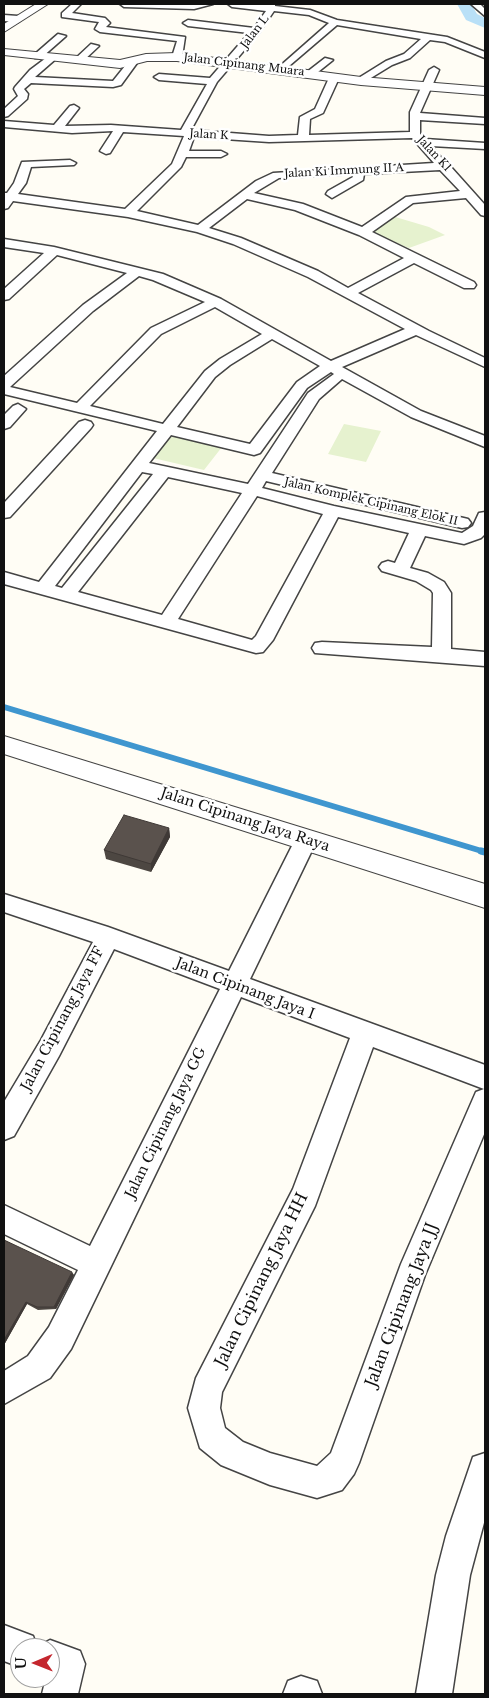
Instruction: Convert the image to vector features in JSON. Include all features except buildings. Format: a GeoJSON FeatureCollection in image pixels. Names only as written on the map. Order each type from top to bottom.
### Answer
{"type":"FeatureCollection","features":[{"type":"Feature","properties":{"kind":"street"},"geometry":{"type":"LineString","coordinates":[[8,23],[43,4]]}},
{"type":"Feature","properties":{"kind":"street"},"geometry":{"type":"LineString","coordinates":[[77,4],[64,15],[102,20],[105,23],[100,29],[182,39],[177,57]]}},
{"type":"Feature","properties":{"kind":"street"},"geometry":{"type":"LineString","coordinates":[[126,4],[194,6],[209,4]]}},
{"type":"Feature","properties":{"kind":"street"},"geometry":{"type":"LineString","coordinates":[[232,4],[271,6],[310,13],[335,22],[455,42],[485,55]]}},
{"type":"Feature","properties":{"kind":"street"},"geometry":{"type":"LineString","coordinates":[[474,4],[485,13]]}},
{"type":"Feature","properties":{"kind":"street"},"geometry":{"type":"LineString","coordinates":[[153,14],[157,14],[165,5]]}},
{"type":"Feature","properties":{"kind":"street","name":"Jalan L"},"geometry":{"type":"LineString","coordinates":[[128,213],[174,170],[182,154],[187,134],[213,81],[256,31],[271,6]]}},
{"type":"Feature","properties":{"kind":"street"},"geometry":{"type":"LineString","coordinates":[[282,69],[335,22]]}},
{"type":"Feature","properties":{"kind":"street"},"geometry":{"type":"LineString","coordinates":[[188,23],[256,31]]}},
{"type":"Feature","properties":{"kind":"street"},"geometry":{"type":"LineString","coordinates":[[38,56],[61,36]]}},
{"type":"Feature","properties":{"kind":"street"},"geometry":{"type":"LineString","coordinates":[[361,81],[389,63],[407,56],[428,37]]}},
{"type":"Feature","properties":{"kind":"street"},"geometry":{"type":"LineString","coordinates":[[79,60],[94,46]]}},
{"type":"Feature","properties":{"kind":"street","name":"Jalan Cipinang Muara"},"geometry":{"type":"LineString","coordinates":[[4,52],[79,60],[132,63],[146,58],[177,57],[282,69],[334,78],[485,92]]}},
{"type":"Feature","properties":{"kind":"street"},"geometry":{"type":"LineString","coordinates":[[407,56],[425,59]]}},
{"type":"Feature","properties":{"kind":"street"},"geometry":{"type":"LineString","coordinates":[[4,114],[8,105],[22,97],[16,90],[28,80],[33,72],[53,57]]}},
{"type":"Feature","properties":{"kind":"street"},"geometry":{"type":"LineString","coordinates":[[310,74],[328,60]]}},
{"type":"Feature","properties":{"kind":"street"},"geometry":{"type":"LineString","coordinates":[[28,80],[113,84],[117,82],[132,63]]}},
{"type":"Feature","properties":{"kind":"street","name":"Jalan K1"},"geometry":{"type":"LineString","coordinates":[[434,70],[414,116],[418,139],[446,166],[485,212]]}},
{"type":"Feature","properties":{"kind":"street"},"geometry":{"type":"LineString","coordinates":[[158,76],[213,81]]}},
{"type":"Feature","properties":{"kind":"street"},"geometry":{"type":"LineString","coordinates":[[303,139],[305,117],[319,111],[334,78]]}},
{"type":"Feature","properties":{"kind":"street"},"geometry":{"type":"LineString","coordinates":[[57,129],[74,108]]}},
{"type":"Feature","properties":{"kind":"street"},"geometry":{"type":"LineString","coordinates":[[414,116],[485,121]]}},
{"type":"Feature","properties":{"kind":"street","name":"Jalan K"},"geometry":{"type":"LineString","coordinates":[[4,124],[57,129],[120,129],[269,139],[418,139],[485,146]]}},
{"type":"Feature","properties":{"kind":"street"},"geometry":{"type":"LineString","coordinates":[[106,151],[120,129]]}},
{"type":"Feature","properties":{"kind":"street"},"geometry":{"type":"LineString","coordinates":[[182,154],[221,154]]}},
{"type":"Feature","properties":{"kind":"street"},"geometry":{"type":"LineString","coordinates":[[6,200],[20,183],[26,164],[70,163]]}},
{"type":"Feature","properties":{"kind":"street","name":"Jalan Ki Immung II A"},"geometry":{"type":"LineString","coordinates":[[200,229],[260,183],[277,176],[446,166]]}},
{"type":"Feature","properties":{"kind":"street"},"geometry":{"type":"LineString","coordinates":[[332,194],[359,178],[357,170]]}},
{"type":"Feature","properties":{"kind":"street"},"geometry":{"type":"LineString","coordinates":[[363,232],[410,200],[469,194]]}},
{"type":"Feature","properties":{"kind":"street"},"geometry":{"type":"LineString","coordinates":[[246,195],[299,207],[363,232],[469,285]]}},
{"type":"Feature","properties":{"kind":"street"},"geometry":{"type":"LineString","coordinates":[[6,200],[128,213],[200,229],[264,251],[416,330],[485,363]]}},
{"type":"Feature","properties":{"kind":"street"},"geometry":{"type":"LineString","coordinates":[[4,243],[54,251],[158,276],[216,302],[416,414],[485,442]]}},
{"type":"Feature","properties":{"kind":"street"},"geometry":{"type":"LineString","coordinates":[[4,296],[54,251]]}},
{"type":"Feature","properties":{"kind":"street"},"geometry":{"type":"LineString","coordinates":[[348,293],[419,260]]}},
{"type":"Feature","properties":{"kind":"street"},"geometry":{"type":"LineString","coordinates":[[361,300],[419,260]]}},
{"type":"Feature","properties":{"kind":"street"},"geometry":{"type":"LineString","coordinates":[[4,384],[88,308],[138,271]]}},
{"type":"Feature","properties":{"kind":"street"},"geometry":{"type":"LineString","coordinates":[[80,408],[156,331],[216,302]]}},
{"type":"Feature","properties":{"kind":"street"},"geometry":{"type":"LineString","coordinates":[[254,450],[302,385],[416,330]]}},
{"type":"Feature","properties":{"kind":"street"},"geometry":{"type":"LineString","coordinates":[[42,590],[210,374],[225,362],[273,334]]}},
{"type":"Feature","properties":{"kind":"street"},"geometry":{"type":"LineString","coordinates":[[166,624],[313,396],[337,369],[430,337]]}},
{"type":"Feature","properties":{"kind":"street"},"geometry":{"type":"LineString","coordinates":[[4,390],[80,408],[162,435]]}},
{"type":"Feature","properties":{"kind":"street"},"geometry":{"type":"LineString","coordinates":[[4,424],[11,407],[85,425],[162,435],[274,455]]}},
{"type":"Feature","properties":{"kind":"street"},"geometry":{"type":"LineString","coordinates":[[4,513],[85,425]]}},
{"type":"Feature","properties":{"kind":"street","name":"Jalan Komplek Cipinang Elok II"},"geometry":{"type":"LineString","coordinates":[[138,466],[162,472],[257,482],[342,496],[484,529]]}},
{"type":"Feature","properties":{"kind":"street"},"geometry":{"type":"LineString","coordinates":[[66,596],[162,472]]}},
{"type":"Feature","properties":{"kind":"street","name":"Jalan Komplek Cipinang Elok II"},"geometry":{"type":"LineString","coordinates":[[257,482],[333,511],[419,530],[464,539],[484,529]]}},
{"type":"Feature","properties":{"kind":"street","name":"Jalan Komplek Cipinang Elok II"},"geometry":{"type":"LineString","coordinates":[[4,578],[166,624],[252,647],[258,646],[333,511]]}},
{"type":"Feature","properties":{"kind":"street","name":"Jalan Komplek Cipinang Elok II"},"geometry":{"type":"LineString","coordinates":[[419,530],[394,569],[431,581],[438,586],[442,593],[441,654]]}},
{"type":"Feature","properties":{"kind":"street"},"geometry":{"type":"LineString","coordinates":[[322,648],[441,654],[485,659]]}},
{"type":"Feature","properties":{"kind":"street","name":"Jalan Cipinang Jaya Raya"},"geometry":{"type":"LineString","coordinates":[[4,745],[485,896]]}},
{"type":"Feature","properties":{"kind":"street","name":"Jalan Cipinang Jaya GG"},"geometry":{"type":"LineString","coordinates":[[4,1388],[11,1386],[39,1368],[60,1338],[306,840]]}},
{"type":"Feature","properties":{"kind":"street","name":"Jalan Cipinang Jaya I"},"geometry":{"type":"LineString","coordinates":[[4,903],[108,937],[485,1077]]}},
{"type":"Feature","properties":{"kind":"street","name":"Jalan Cipinang Jaya FF"},"geometry":{"type":"LineString","coordinates":[[4,1127],[50,1048],[108,937]]}},
{"type":"Feature","properties":{"kind":"street","name":"Jalan Cipinang Jaya HH"},"geometry":{"type":"LineString","coordinates":[[298,1478],[232,1454],[211,1437],[204,1408],[207,1389],[305,1196],[365,1033]]}},
{"type":"Feature","properties":{"kind":"street","name":"Jalan Cipinang Jaya JJ"},"geometry":{"type":"LineString","coordinates":[[298,1478],[317,1482],[330,1478],[343,1463],[411,1274],[485,1101]]}},
{"type":"Feature","properties":{"kind":"street"},"geometry":{"type":"LineString","coordinates":[[4,1219],[97,1264]]}},
{"type":"Feature","properties":{"kind":"street"},"geometry":{"type":"LineString","coordinates":[[434,1694],[453,1574],[463,1536],[485,1469]]}},
{"type":"Feature","properties":{"kind":"street"},"geometry":{"type":"LineString","coordinates":[[60,1662],[66,1664],[60,1694]]}},
{"type":"Feature","properties":{"kind":"green space"},"geometry":{"type":"Polygon","coordinates":[[[392,216],[429,227],[445,235],[409,248],[369,232],[392,216]]]}},
{"type":"Feature","properties":{"kind":"green space"},"geometry":{"type":"Polygon","coordinates":[[[344,424],[381,431],[366,462],[328,454],[344,424]]]}},
{"type":"Feature","properties":{"kind":"green space"},"geometry":{"type":"Polygon","coordinates":[[[172,436],[222,447],[204,470],[153,458],[172,436]]]}},
{"type":"Feature","properties":{"kind":"waterway"},"geometry":{"type":"LineString","coordinates":[[464,4],[471,17],[485,24]]}},
{"type":"Feature","properties":{"kind":"waterway"},"geometry":{"type":"LineString","coordinates":[[4,707],[485,852],[481,851]]}}]}
